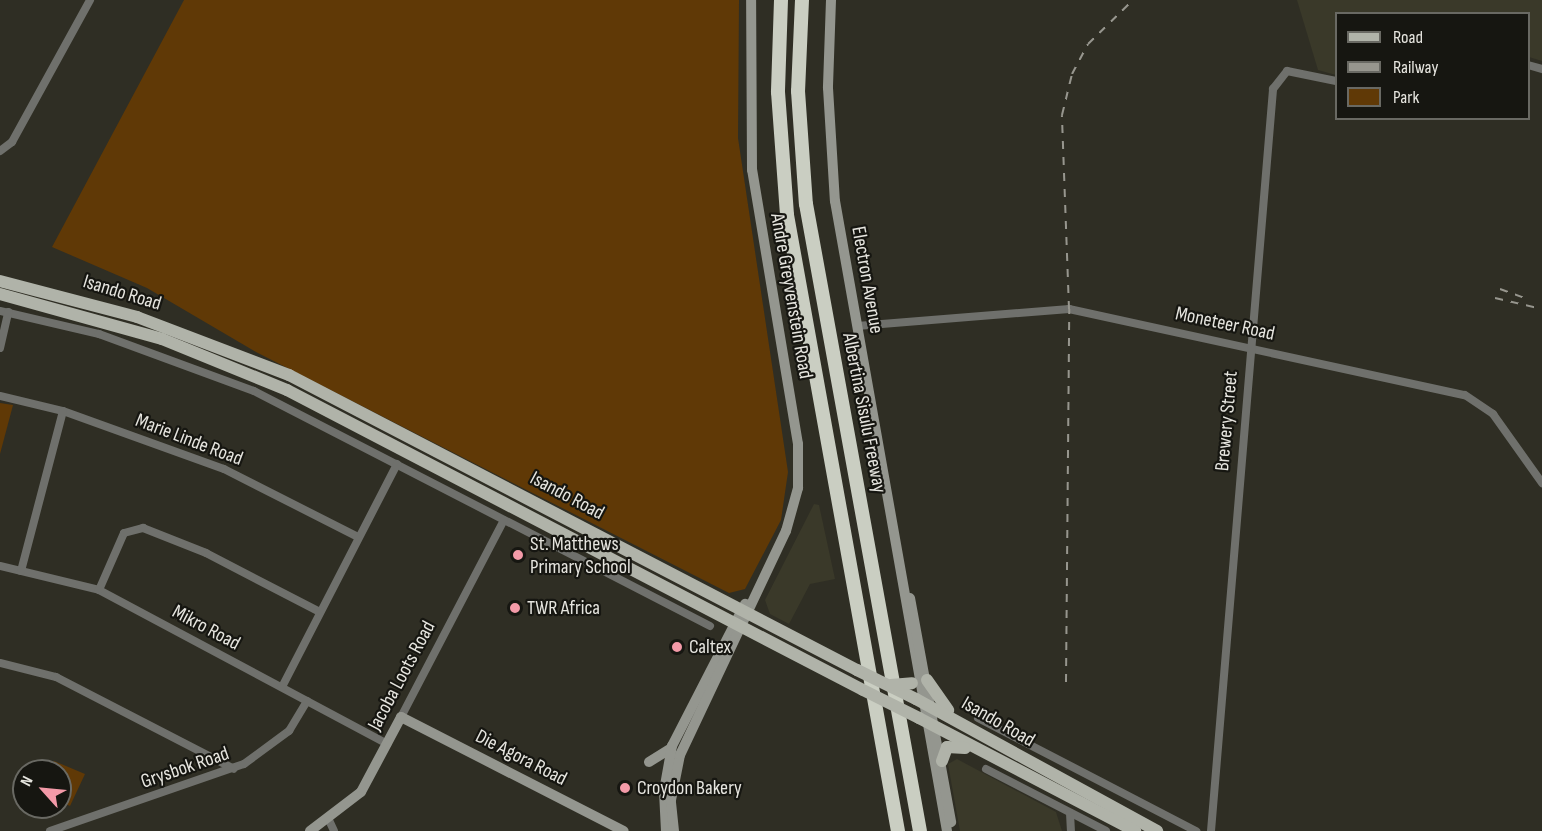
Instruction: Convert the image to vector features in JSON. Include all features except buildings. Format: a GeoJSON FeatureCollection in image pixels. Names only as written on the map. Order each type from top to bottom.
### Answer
{"type":"FeatureCollection","features":[{"type":"Feature","properties":{"kind":"highway","name":"Albertina Sisulu Freeway"},"geometry":{"type":"LineString","coordinates":[[781,0],[778,92],[788,215],[898,831]]}},
{"type":"Feature","properties":{"kind":"highway","name":"Albertina Sisulu Freeway"},"geometry":{"type":"LineString","coordinates":[[802,0],[798,91],[806,204],[920,831]]}},
{"type":"Feature","properties":{"kind":"main road","name":"Andre Greyvenstein Road"},"geometry":{"type":"LineString","coordinates":[[737,626],[791,518],[799,462],[752,170],[751,0]]}},
{"type":"Feature","properties":{"kind":"main road","name":"Electron Avenue"},"geometry":{"type":"LineString","coordinates":[[831,0],[830,139],[857,326],[947,831]]}},
{"type":"Feature","properties":{"kind":"main road","name":"Isando Road"},"geometry":{"type":"LineString","coordinates":[[0,281],[136,317],[249,358],[746,609],[857,670],[964,724],[1157,831]]}},
{"type":"Feature","properties":{"kind":"main road","name":"Isando Road"},"geometry":{"type":"LineString","coordinates":[[0,294],[162,339],[276,385],[1134,831]]}},
{"type":"Feature","properties":{"kind":"main road"},"geometry":{"type":"LineString","coordinates":[[666,831],[664,791],[672,746],[737,626]]}},
{"type":"Feature","properties":{"kind":"main road"},"geometry":{"type":"LineString","coordinates":[[674,831],[671,800],[680,755],[737,626]]}},
{"type":"Feature","properties":{"kind":"main road"},"geometry":{"type":"LineString","coordinates":[[887,684],[919,680],[964,724]]}},
{"type":"Feature","properties":{"kind":"main road","name":"Jacoba Loots Road"},"geometry":{"type":"LineString","coordinates":[[310,831],[361,792],[401,717]]}},
{"type":"Feature","properties":{"kind":"main road","name":"Die Agora Road"},"geometry":{"type":"LineString","coordinates":[[401,717],[624,831]]}},
{"type":"Feature","properties":{"kind":"main road","name":"Electron Avenue"},"geometry":{"type":"LineString","coordinates":[[926,722],[942,761],[952,831]]}},
{"type":"Feature","properties":{"kind":"main road"},"geometry":{"type":"LineString","coordinates":[[649,762],[672,746]]}},
{"type":"Feature","properties":{"kind":"main road"},"geometry":{"type":"LineString","coordinates":[[942,761],[951,746],[986,754]]}},
{"type":"Feature","properties":{"kind":"street"},"geometry":{"type":"LineString","coordinates":[[0,151],[12,142],[90,0]]}},
{"type":"Feature","properties":{"kind":"street","name":"Brewery Street"},"geometry":{"type":"LineString","coordinates":[[1211,831],[1250,346],[1274,84],[1292,70],[1335,81]]}},
{"type":"Feature","properties":{"kind":"street","name":"Moneteer Road"},"geometry":{"type":"LineString","coordinates":[[857,326],[1069,309],[1250,346],[1474,398],[1493,414],[1542,483]]}},
{"type":"Feature","properties":{"kind":"street"},"geometry":{"type":"LineString","coordinates":[[0,348],[4,311],[99,334],[254,391],[710,626]]}},
{"type":"Feature","properties":{"kind":"street","name":"Marie Linde Road"},"geometry":{"type":"LineString","coordinates":[[0,396],[63,411],[224,469],[358,537]]}},
{"type":"Feature","properties":{"kind":"street"},"geometry":{"type":"LineString","coordinates":[[21,571],[63,411]]}},
{"type":"Feature","properties":{"kind":"street"},"geometry":{"type":"LineString","coordinates":[[282,687],[397,464]]}},
{"type":"Feature","properties":{"kind":"street","name":"Jacoba Loots Road"},"geometry":{"type":"LineString","coordinates":[[401,717],[504,519]]}},
{"type":"Feature","properties":{"kind":"street"},"geometry":{"type":"LineString","coordinates":[[99,590],[124,533],[143,528],[206,553],[320,612]]}},
{"type":"Feature","properties":{"kind":"street","name":"Mikro Road"},"geometry":{"type":"LineString","coordinates":[[0,566],[99,590],[387,744]]}},
{"type":"Feature","properties":{"kind":"street"},"geometry":{"type":"LineString","coordinates":[[0,663],[56,677],[234,769]]}},
{"type":"Feature","properties":{"kind":"street","name":"Grysbok Road"},"geometry":{"type":"LineString","coordinates":[[50,831],[234,769],[289,731],[307,700]]}},
{"type":"Feature","properties":{"kind":"street"},"geometry":{"type":"LineString","coordinates":[[978,718],[1196,831]]}},
{"type":"Feature","properties":{"kind":"street"},"geometry":{"type":"LineString","coordinates":[[986,769],[1106,831]]}},
{"type":"Feature","properties":{"kind":"street"},"geometry":{"type":"LineString","coordinates":[[1070,813],[1071,831]]}},
{"type":"Feature","properties":{"kind":"street"},"geometry":{"type":"LineString","coordinates":[[328,818],[334,831]]}},
{"type":"Feature","properties":{"kind":"shaded area"},"geometry":{"type":"Polygon","coordinates":[[[1297,0],[1542,0],[1542,61],[1530,57],[1530,12],[1335,12],[1335,75],[1318,70],[1297,0]]]}},
{"type":"Feature","properties":{"kind":"shaded area"},"geometry":{"type":"Polygon","coordinates":[[[814,504],[819,505],[835,579],[810,584],[789,624],[770,614],[765,600],[814,504]]]}},
{"type":"Feature","properties":{"kind":"shaded area"},"geometry":{"type":"Polygon","coordinates":[[[957,759],[1056,812],[1062,831],[960,831],[948,764],[957,759]]]}},
{"type":"Feature","properties":{"kind":"green space"},"geometry":{"type":"Polygon","coordinates":[[[184,0],[739,0],[738,138],[788,472],[781,520],[745,589],[729,593],[256,352],[147,288],[52,247],[184,0]]]}},
{"type":"Feature","properties":{"kind":"green space"},"geometry":{"type":"Polygon","coordinates":[[[0,403],[13,405],[0,454],[0,403]]]}},
{"type":"Feature","properties":{"kind":"green space"},"geometry":{"type":"Polygon","coordinates":[[[72,769],[85,774],[72,802],[72,769]]]}},
{"type":"Feature","properties":{"kind":"railway"},"geometry":{"type":"LineString","coordinates":[[1066,682],[1069,309],[1062,115],[1072,74],[1088,44],[1133,0]]}},
{"type":"Feature","properties":{"kind":"railway"},"geometry":{"type":"LineString","coordinates":[[1500,289],[1528,299]]}},
{"type":"Feature","properties":{"kind":"railway"},"geometry":{"type":"LineString","coordinates":[[1495,298],[1542,309]]}},
{"type":"Feature","properties":{"kind":"place","name":"St. Matthews Primary School"},"geometry":{"type":"Point","coordinates":[518,555]}},
{"type":"Feature","properties":{"kind":"place","name":"TWR Africa"},"geometry":{"type":"Point","coordinates":[515,608]}},
{"type":"Feature","properties":{"kind":"place","name":"Caltex"},"geometry":{"type":"Point","coordinates":[677,647]}},
{"type":"Feature","properties":{"kind":"place","name":"Croydon Bakery"},"geometry":{"type":"Point","coordinates":[625,788]}}]}
